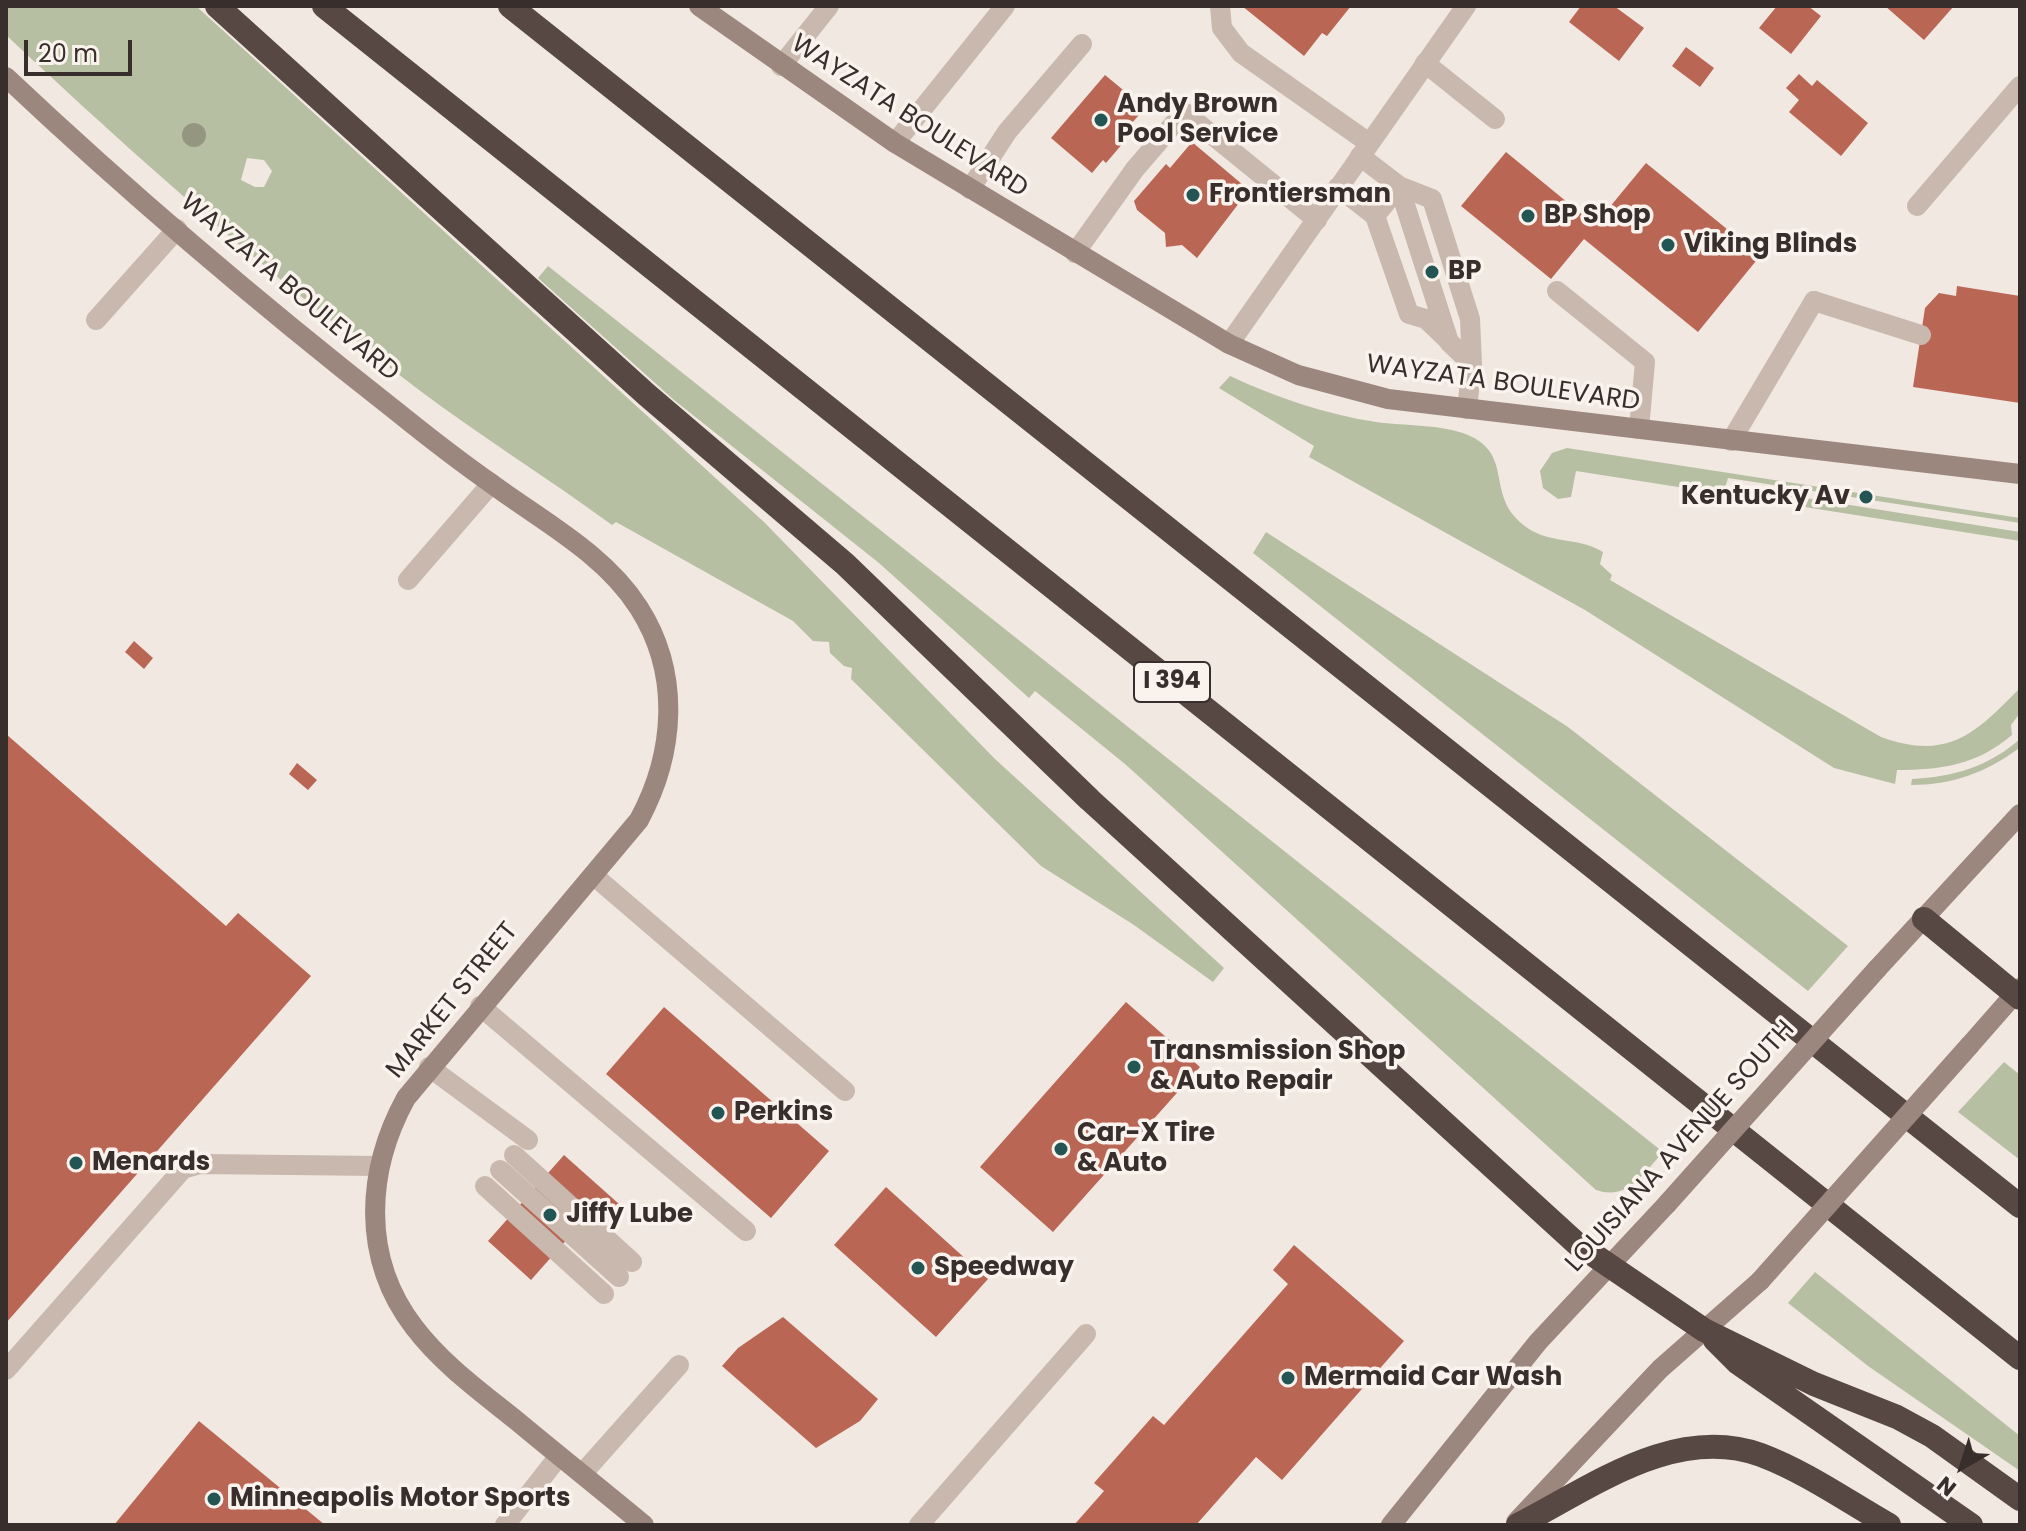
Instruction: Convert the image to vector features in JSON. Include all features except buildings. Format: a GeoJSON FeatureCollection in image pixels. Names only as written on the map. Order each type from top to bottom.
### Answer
{"type":"FeatureCollection","features":[{"type":"Feature","properties":{"kind":"highway"},"geometry":{"type":"LineString","coordinates":[[217,6],[647,395],[845,564],[1090,800],[1576,1243],[1704,1330],[1814,1384],[1897,1417],[1932,1436],[2020,1499]]}},
{"type":"Feature","properties":{"kind":"highway","name":"I 394"},"geometry":{"type":"LineString","coordinates":[[324,6],[2020,1358]]}},
{"type":"Feature","properties":{"kind":"highway"},"geometry":{"type":"LineString","coordinates":[[510,6],[2020,1206]]}},
{"type":"Feature","properties":{"kind":"highway"},"geometry":{"type":"LineString","coordinates":[[1924,919],[2018,993]]}},
{"type":"Feature","properties":{"kind":"highway"},"geometry":{"type":"LineString","coordinates":[[1704,1330],[1738,1363],[1971,1525]]}},
{"type":"Feature","properties":{"kind":"highway"},"geometry":{"type":"LineString","coordinates":[[1516,1525],[1639,1462],[1677,1449],[1704,1445],[1731,1447],[1793,1469],[1889,1525]]}},
{"type":"Feature","properties":{"kind":"street","name":"WAYZATA BOULEVARD"},"geometry":{"type":"LineString","coordinates":[[699,6],[895,143],[1229,344],[1298,375],[1388,399],[2020,474]]}},
{"type":"Feature","properties":{"kind":"street"},"geometry":{"type":"LineString","coordinates":[[781,66],[829,6]]}},
{"type":"Feature","properties":{"kind":"street"},"geometry":{"type":"LineString","coordinates":[[895,143],[1005,6]]}},
{"type":"Feature","properties":{"kind":"street"},"geometry":{"type":"LineString","coordinates":[[1220,6],[1222,28],[1241,53],[1365,149],[1399,186],[1449,342]]}},
{"type":"Feature","properties":{"kind":"street"},"geometry":{"type":"LineString","coordinates":[[1229,344],[1466,6]]}},
{"type":"Feature","properties":{"kind":"street"},"geometry":{"type":"LineString","coordinates":[[970,189],[1007,132],[1082,44]]}},
{"type":"Feature","properties":{"kind":"street"},"geometry":{"type":"LineString","coordinates":[[1425,63],[1495,119]]}},
{"type":"Feature","properties":{"kind":"street","name":"WAYZATA BOULEVARD"},"geometry":{"type":"LineString","coordinates":[[6,77],[177,229],[394,409],[599,563],[638,606],[654,636],[663,666],[670,719]]}},
{"type":"Feature","properties":{"kind":"street"},"geometry":{"type":"LineString","coordinates":[[1917,206],[2020,86]]}},
{"type":"Feature","properties":{"kind":"street"},"geometry":{"type":"LineString","coordinates":[[1075,253],[1135,169],[1184,112],[1317,220]]}},
{"type":"Feature","properties":{"kind":"street"},"geometry":{"type":"LineString","coordinates":[[1375,216],[1399,186]]}},
{"type":"Feature","properties":{"kind":"street"},"geometry":{"type":"LineString","coordinates":[[1399,186],[1432,199],[1470,319],[1472,364],[1467,409]]}},
{"type":"Feature","properties":{"kind":"street"},"geometry":{"type":"LineString","coordinates":[[1338,187],[1375,216],[1409,314],[1426,319],[1472,364]]}},
{"type":"Feature","properties":{"kind":"street"},"geometry":{"type":"LineString","coordinates":[[96,320],[177,229]]}},
{"type":"Feature","properties":{"kind":"street"},"geometry":{"type":"LineString","coordinates":[[1557,291],[1645,362],[1639,429]]}},
{"type":"Feature","properties":{"kind":"street"},"geometry":{"type":"LineString","coordinates":[[1731,441],[1814,301],[1921,335]]}},
{"type":"Feature","properties":{"kind":"street"},"geometry":{"type":"LineString","coordinates":[[408,580],[491,484]]}},
{"type":"Feature","properties":{"kind":"street","name":"MARKET STREET"},"geometry":{"type":"LineString","coordinates":[[644,1525],[453,1369],[414,1327],[388,1281],[374,1224],[373,1196],[391,1125],[429,1067],[639,820],[651,797],[670,719]]}},
{"type":"Feature","properties":{"kind":"street","name":"LOUISIANA AVENUE SOUTH"},"geometry":{"type":"LineString","coordinates":[[1391,1525],[1538,1342],[2020,814]]}},
{"type":"Feature","properties":{"kind":"street"},"geometry":{"type":"LineString","coordinates":[[593,875],[845,1091]]}},
{"type":"Feature","properties":{"kind":"street"},"geometry":{"type":"LineString","coordinates":[[1516,1525],[1660,1369],[1760,1281],[2018,993]]}},
{"type":"Feature","properties":{"kind":"street"},"geometry":{"type":"LineString","coordinates":[[480,1006],[746,1231]]}},
{"type":"Feature","properties":{"kind":"street"},"geometry":{"type":"LineString","coordinates":[[429,1067],[626,1270]]}},
{"type":"Feature","properties":{"kind":"street"},"geometry":{"type":"LineString","coordinates":[[6,1370],[183,1169],[200,1164],[379,1166]]}},
{"type":"Feature","properties":{"kind":"street"},"geometry":{"type":"LineString","coordinates":[[485,1186],[604,1294]]}},
{"type":"Feature","properties":{"kind":"street"},"geometry":{"type":"LineString","coordinates":[[919,1525],[1086,1334]]}},
{"type":"Feature","properties":{"kind":"street"},"geometry":{"type":"LineString","coordinates":[[582,1474],[679,1365]]}},
{"type":"Feature","properties":{"kind":"street"},"geometry":{"type":"LineString","coordinates":[[505,1525],[559,1456]]}},
{"type":"Feature","properties":{"kind":"green space"},"geometry":{"type":"Polygon","coordinates":[[[6,6],[196,6],[764,522],[995,759],[1224,968],[1213,982],[1134,925],[1041,866],[851,679],[852,668],[844,666],[830,653],[829,642],[813,641],[793,621],[616,522],[612,525],[419,390],[312,306],[208,218],[6,35],[6,6]],[[247,158],[241,180],[255,187],[264,187],[272,171],[264,160],[247,158]]]}},
{"type":"Feature","properties":{"kind":"green space"},"geometry":{"type":"Polygon","coordinates":[[[548,266],[1663,1152],[1642,1176],[1626,1188],[1617,1192],[1596,1190],[1125,764],[1035,691],[1029,698],[879,563],[674,400],[538,278],[548,266]]]}},
{"type":"Feature","properties":{"kind":"green space"},"geometry":{"type":"Polygon","coordinates":[[[1230,376],[1283,398],[1338,415],[1446,429],[1481,442],[1495,461],[1507,505],[1525,526],[1547,537],[1581,543],[1603,552],[1600,564],[1612,575],[1610,580],[1881,737],[1925,746],[1959,739],[1989,718],[2020,688],[2020,713],[2011,725],[2012,735],[1985,753],[1958,764],[1897,770],[1895,784],[1834,768],[1585,610],[1309,457],[1314,446],[1219,388],[1230,376]]]}},
{"type":"Feature","properties":{"kind":"green space"},"geometry":{"type":"Polygon","coordinates":[[[1567,448],[2020,518],[2020,523],[1728,478],[1723,494],[1576,471],[1571,497],[1558,499],[1543,488],[1540,471],[1552,453],[1567,448]]]}},
{"type":"Feature","properties":{"kind":"green space"},"geometry":{"type":"Polygon","coordinates":[[[1736,487],[2020,532],[2020,541],[1735,496],[1736,487]]]}},
{"type":"Feature","properties":{"kind":"green space"},"geometry":{"type":"Polygon","coordinates":[[[1266,532],[1568,727],[1848,946],[1808,991],[1253,553],[1266,532]]]}},
{"type":"Feature","properties":{"kind":"green space"},"geometry":{"type":"Polygon","coordinates":[[[2020,739],[2018,749],[1980,771],[1940,783],[1911,785],[1912,779],[1969,769],[1995,757],[2020,739]]]}},
{"type":"Feature","properties":{"kind":"green space"},"geometry":{"type":"Polygon","coordinates":[[[2004,1062],[2020,1075],[2020,1160],[1958,1112],[2004,1062]]]}},
{"type":"Feature","properties":{"kind":"green space"},"geometry":{"type":"Polygon","coordinates":[[[1815,1272],[2020,1436],[2020,1471],[1868,1366],[1788,1303],[1815,1272]]]}},
{"type":"Feature","properties":{"kind":"place","name":"Andy Brown Pool Service"},"geometry":{"type":"Point","coordinates":[1101,120]}},
{"type":"Feature","properties":{"kind":"place","name":"Frontiersman"},"geometry":{"type":"Point","coordinates":[1193,195]}},
{"type":"Feature","properties":{"kind":"place","name":"BP Shop"},"geometry":{"type":"Point","coordinates":[1528,216]}},
{"type":"Feature","properties":{"kind":"place","name":"Viking Blinds"},"geometry":{"type":"Point","coordinates":[1668,245]}},
{"type":"Feature","properties":{"kind":"place","name":"BP"},"geometry":{"type":"Point","coordinates":[1432,272]}},
{"type":"Feature","properties":{"kind":"place","name":"Kentucky Av"},"geometry":{"type":"Point","coordinates":[1866,497]}},
{"type":"Feature","properties":{"kind":"place","name":"Transmission Shop & Auto Repair"},"geometry":{"type":"Point","coordinates":[1134,1067]}},
{"type":"Feature","properties":{"kind":"place","name":"Perkins"},"geometry":{"type":"Point","coordinates":[718,1113]}},
{"type":"Feature","properties":{"kind":"place","name":"Car-X Tire & Auto"},"geometry":{"type":"Point","coordinates":[1061,1149]}},
{"type":"Feature","properties":{"kind":"place","name":"Menards"},"geometry":{"type":"Point","coordinates":[76,1163]}},
{"type":"Feature","properties":{"kind":"place","name":"Jiffy Lube"},"geometry":{"type":"Point","coordinates":[550,1215]}},
{"type":"Feature","properties":{"kind":"place","name":"Speedway"},"geometry":{"type":"Point","coordinates":[918,1268]}},
{"type":"Feature","properties":{"kind":"place","name":"Mermaid Car Wash"},"geometry":{"type":"Point","coordinates":[1288,1378]}},
{"type":"Feature","properties":{"kind":"place","name":"Minneapolis Motor Sports"},"geometry":{"type":"Point","coordinates":[214,1499]}}]}
